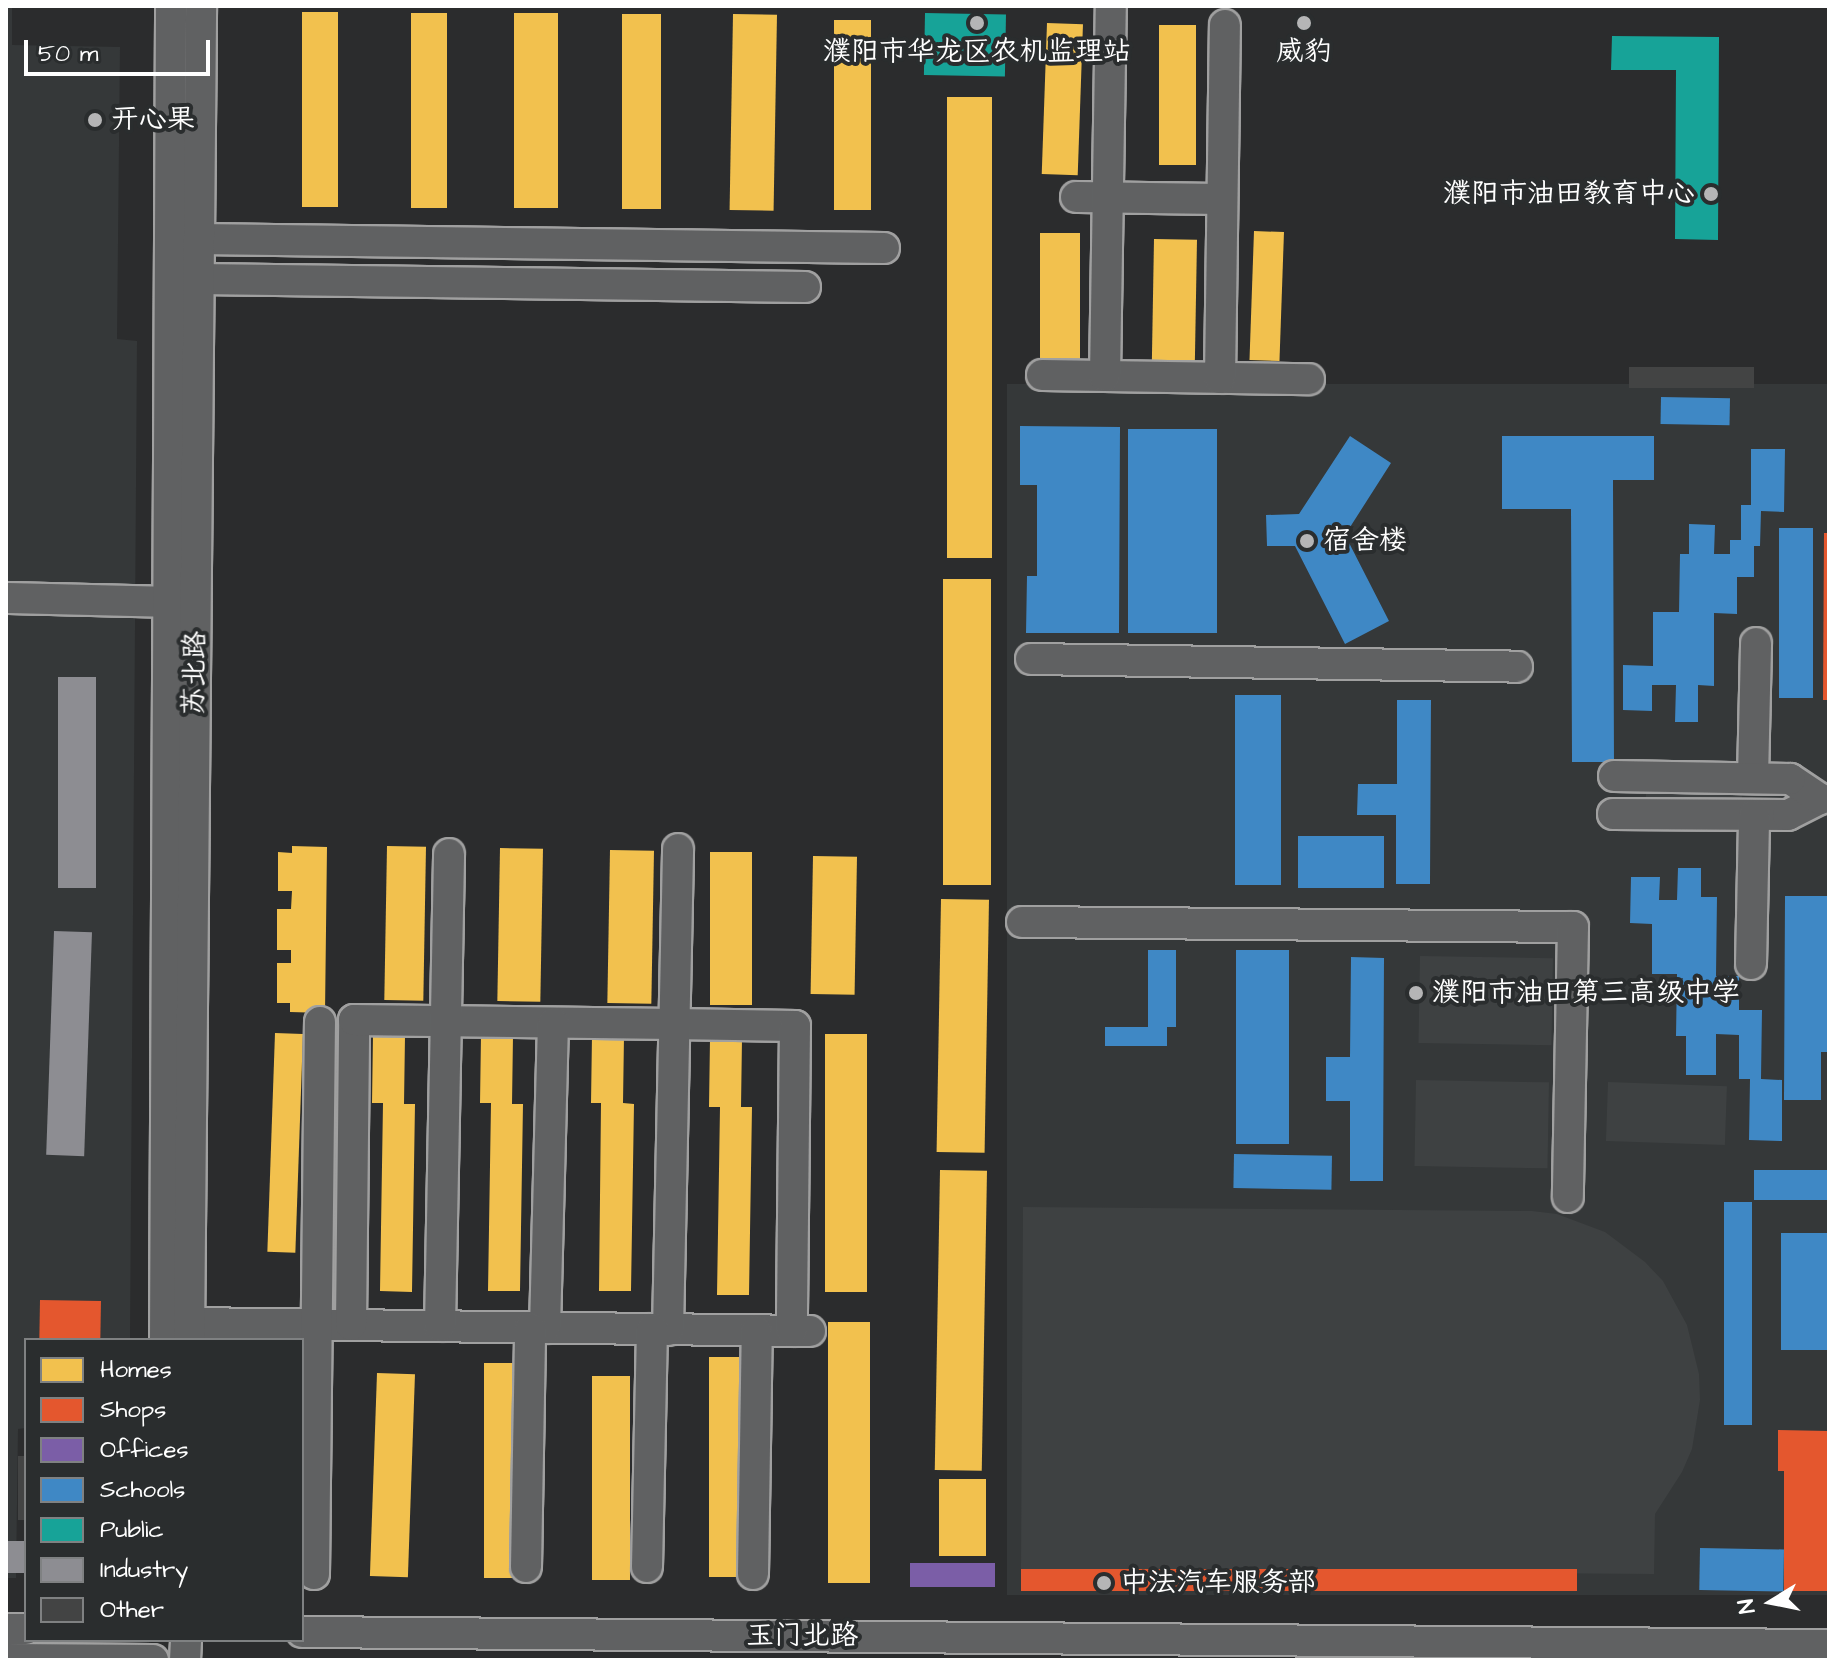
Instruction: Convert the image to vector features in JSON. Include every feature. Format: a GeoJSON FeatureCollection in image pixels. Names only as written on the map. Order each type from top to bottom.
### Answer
{"type":"FeatureCollection","features":[{"type":"Feature","properties":{"kind":"street","name":"苏北路"},"geometry":{"type":"LineString","coordinates":[[171,6],[169,602],[181,1334]]}},
{"type":"Feature","properties":{"kind":"street","name":"苏北路"},"geometry":{"type":"LineString","coordinates":[[181,1334],[201,6]]}},
{"type":"Feature","properties":{"kind":"street"},"geometry":{"type":"LineString","coordinates":[[1105,376],[1111,6]]}},
{"type":"Feature","properties":{"kind":"street"},"geometry":{"type":"LineString","coordinates":[[1220,378],[1225,25]]}},
{"type":"Feature","properties":{"kind":"street"},"geometry":{"type":"LineString","coordinates":[[1076,197],[1222,199]]}},
{"type":"Feature","properties":{"kind":"street"},"geometry":{"type":"LineString","coordinates":[[199,239],[884,248]]}},
{"type":"Feature","properties":{"kind":"street"},"geometry":{"type":"LineString","coordinates":[[199,279],[805,287]]}},
{"type":"Feature","properties":{"kind":"street"},"geometry":{"type":"LineString","coordinates":[[1042,375],[1309,379]]}},
{"type":"Feature","properties":{"kind":"street"},"geometry":{"type":"LineString","coordinates":[[6,598],[169,602]]}},
{"type":"Feature","properties":{"kind":"street"},"geometry":{"type":"LineString","coordinates":[[1753,778],[1756,643]]}},
{"type":"Feature","properties":{"kind":"street"},"geometry":{"type":"LineString","coordinates":[[1031,659],[1517,667]]}},
{"type":"Feature","properties":{"kind":"street"},"geometry":{"type":"LineString","coordinates":[[1614,776],[1790,779],[1824,799]]}},
{"type":"Feature","properties":{"kind":"street"},"geometry":{"type":"LineString","coordinates":[[1613,814],[1788,815],[1824,799]]}},
{"type":"Feature","properties":{"kind":"street"},"geometry":{"type":"LineString","coordinates":[[1751,964],[1754,815]]}},
{"type":"Feature","properties":{"kind":"street"},"geometry":{"type":"LineString","coordinates":[[647,1567],[674,1024],[678,849]]}},
{"type":"Feature","properties":{"kind":"street"},"geometry":{"type":"LineString","coordinates":[[440,1326],[449,854]]}},
{"type":"Feature","properties":{"kind":"street"},"geometry":{"type":"LineString","coordinates":[[1022,922],[1573,927],[1568,1197]]}},
{"type":"Feature","properties":{"kind":"street"},"geometry":{"type":"LineString","coordinates":[[181,1334],[315,1325],[801,1331],[795,1026],[354,1020],[351,1325]]}},
{"type":"Feature","properties":{"kind":"street"},"geometry":{"type":"LineString","coordinates":[[314,1574],[320,1022]]}},
{"type":"Feature","properties":{"kind":"street"},"geometry":{"type":"LineString","coordinates":[[526,1567],[553,1023]]}},
{"type":"Feature","properties":{"kind":"street"},"geometry":{"type":"LineString","coordinates":[[753,1574],[757,1331]]}},
{"type":"Feature","properties":{"kind":"street","name":"玉门北路"},"geometry":{"type":"LineString","coordinates":[[304,1632],[1829,1645]]}},
{"type":"Feature","properties":{"kind":"street"},"geometry":{"type":"LineString","coordinates":[[6,1659],[153,1660]]}},
{"type":"Feature","properties":{"kind":"shaded area"},"geometry":{"type":"Polygon","coordinates":[[[6,6],[12,6],[12,45],[120,47],[117,339],[137,341],[130,1338],[24,1338],[24,1428],[18,1429],[16,1578],[6,1578],[6,6]]]}},
{"type":"Feature","properties":{"kind":"shaded area","name":"濮阳市油田第三高级中学"},"geometry":{"type":"Polygon","coordinates":[[[1007,384],[1829,384],[1829,1595],[1007,1595],[1007,384]]]}},
{"type":"Feature","properties":{"kind":"shaded area"},"geometry":{"type":"Polygon","coordinates":[[[1646,791],[1742,793],[1742,804],[1646,802],[1646,791]]]}},
{"type":"Feature","properties":{"kind":"shaded area"},"geometry":{"type":"Polygon","coordinates":[[[1420,956],[1553,958],[1551,1045],[1418,1043],[1420,956]]]}},
{"type":"Feature","properties":{"kind":"shaded area"},"geometry":{"type":"Polygon","coordinates":[[[1416,1080],[1549,1082],[1547,1168],[1414,1166],[1416,1080]]]}},
{"type":"Feature","properties":{"kind":"shaded area"},"geometry":{"type":"Polygon","coordinates":[[[1608,1082],[1727,1086],[1725,1145],[1606,1141],[1608,1082]]]}},
{"type":"Feature","properties":{"kind":"shaded area"},"geometry":{"type":"Polygon","coordinates":[[[1023,1207],[1532,1211],[1557,1214],[1605,1232],[1645,1262],[1663,1281],[1687,1325],[1699,1374],[1700,1400],[1692,1449],[1682,1472],[1655,1514],[1654,1574],[1021,1569],[1023,1207]]]}},
{"type":"Feature","properties":{"kind":"building: Homes"},"geometry":{"type":"Polygon","coordinates":[[[302,12],[338,12],[338,207],[302,207],[302,12]]]}},
{"type":"Feature","properties":{"kind":"building: Homes"},"geometry":{"type":"Polygon","coordinates":[[[411,13],[447,13],[447,208],[411,208],[411,13]]]}},
{"type":"Feature","properties":{"kind":"building: Homes"},"geometry":{"type":"Polygon","coordinates":[[[514,13],[558,13],[558,208],[514,208],[514,13]]]}},
{"type":"Feature","properties":{"kind":"building: Homes"},"geometry":{"type":"Polygon","coordinates":[[[622,14],[661,14],[661,209],[622,209],[622,14]]]}},
{"type":"Feature","properties":{"kind":"building: Homes"},"geometry":{"type":"Polygon","coordinates":[[[733,14],[777,15],[774,211],[730,210],[733,14]]]}},
{"type":"Feature","properties":{"kind":"building: Homes"},"geometry":{"type":"Polygon","coordinates":[[[834,20],[871,20],[871,210],[834,210],[834,20]]]}},
{"type":"Feature","properties":{"kind":"building: Homes"},"geometry":{"type":"Polygon","coordinates":[[[1047,23],[1083,24],[1078,175],[1042,174],[1047,23]]]}},
{"type":"Feature","properties":{"kind":"building: Homes"},"geometry":{"type":"Polygon","coordinates":[[[1159,25],[1196,25],[1196,165],[1159,165],[1159,25]]]}},
{"type":"Feature","properties":{"kind":"building: Homes"},"geometry":{"type":"Polygon","coordinates":[[[947,97],[992,97],[992,558],[947,558],[947,97]]]}},
{"type":"Feature","properties":{"kind":"building: Homes"},"geometry":{"type":"Polygon","coordinates":[[[1254,231],[1284,232],[1279,361],[1249,360],[1254,231]]]}},
{"type":"Feature","properties":{"kind":"building: Homes"},"geometry":{"type":"Polygon","coordinates":[[[1040,233],[1080,233],[1080,364],[1040,364],[1040,233]]]}},
{"type":"Feature","properties":{"kind":"building: Homes"},"geometry":{"type":"Polygon","coordinates":[[[1154,239],[1197,240],[1195,365],[1152,364],[1154,239]]]}},
{"type":"Feature","properties":{"kind":"building: Homes"},"geometry":{"type":"Polygon","coordinates":[[[943,579],[991,579],[991,885],[943,885],[943,579]]]}},
{"type":"Feature","properties":{"kind":"building: Homes"},"geometry":{"type":"Polygon","coordinates":[[[292,846],[327,847],[325,1013],[290,1012],[290,1003],[277,1003],[277,963],[291,963],[291,950],[277,950],[277,909],[291,909],[292,891],[278,891],[278,852],[292,853],[292,846]]]}},
{"type":"Feature","properties":{"kind":"building: Homes"},"geometry":{"type":"Polygon","coordinates":[[[387,846],[426,847],[423,1001],[384,1000],[387,846]]]}},
{"type":"Feature","properties":{"kind":"building: Homes"},"geometry":{"type":"Polygon","coordinates":[[[500,848],[543,849],[540,1002],[497,1001],[500,848]]]}},
{"type":"Feature","properties":{"kind":"building: Homes"},"geometry":{"type":"Polygon","coordinates":[[[610,850],[654,851],[651,1004],[607,1003],[610,850]]]}},
{"type":"Feature","properties":{"kind":"building: Homes"},"geometry":{"type":"Polygon","coordinates":[[[710,852],[752,852],[752,1005],[710,1005],[710,852]]]}},
{"type":"Feature","properties":{"kind":"building: Homes"},"geometry":{"type":"Polygon","coordinates":[[[813,856],[857,857],[855,995],[811,994],[813,856]]]}},
{"type":"Feature","properties":{"kind":"building: Homes"},"geometry":{"type":"Polygon","coordinates":[[[941,899],[989,900],[985,1153],[937,1152],[941,899]]]}},
{"type":"Feature","properties":{"kind":"building: Homes"},"geometry":{"type":"Polygon","coordinates":[[[275,1033],[303,1034],[295,1253],[267,1252],[275,1033]]]}},
{"type":"Feature","properties":{"kind":"building: Homes"},"geometry":{"type":"Polygon","coordinates":[[[825,1034],[867,1034],[867,1292],[825,1292],[825,1034]]]}},
{"type":"Feature","properties":{"kind":"building: Homes"},"geometry":{"type":"Polygon","coordinates":[[[373,1035],[405,1036],[404,1104],[415,1104],[412,1292],[380,1291],[383,1103],[372,1103],[373,1035]]]}},
{"type":"Feature","properties":{"kind":"building: Homes"},"geometry":{"type":"Polygon","coordinates":[[[481,1035],[513,1036],[512,1104],[523,1104],[520,1291],[488,1291],[491,1103],[480,1103],[481,1035]]]}},
{"type":"Feature","properties":{"kind":"building: Homes"},"geometry":{"type":"Polygon","coordinates":[[[592,1035],[624,1036],[623,1103],[634,1104],[631,1291],[599,1291],[601,1103],[591,1103],[592,1035]]]}},
{"type":"Feature","properties":{"kind":"building: Homes"},"geometry":{"type":"Polygon","coordinates":[[[710,1039],[742,1039],[741,1107],[752,1107],[749,1295],[717,1295],[720,1107],[709,1107],[710,1039]]]}},
{"type":"Feature","properties":{"kind":"building: Homes"},"geometry":{"type":"Polygon","coordinates":[[[940,1170],[987,1171],[982,1471],[935,1470],[940,1170]]]}},
{"type":"Feature","properties":{"kind":"building: Homes"},"geometry":{"type":"Polygon","coordinates":[[[828,1322],[870,1322],[870,1583],[828,1583],[828,1322]]]}},
{"type":"Feature","properties":{"kind":"building: Homes"},"geometry":{"type":"Polygon","coordinates":[[[709,1357],[746,1357],[746,1577],[709,1577],[709,1357]]]}},
{"type":"Feature","properties":{"kind":"building: Homes"},"geometry":{"type":"Polygon","coordinates":[[[484,1363],[521,1363],[521,1578],[484,1578],[484,1363]]]}},
{"type":"Feature","properties":{"kind":"building: Homes"},"geometry":{"type":"Polygon","coordinates":[[[377,1373],[415,1374],[408,1577],[370,1576],[377,1373]]]}},
{"type":"Feature","properties":{"kind":"building: Homes"},"geometry":{"type":"Polygon","coordinates":[[[592,1376],[630,1376],[630,1580],[592,1580],[592,1376]]]}},
{"type":"Feature","properties":{"kind":"building: Homes"},"geometry":{"type":"Polygon","coordinates":[[[939,1479],[986,1479],[986,1556],[939,1556],[939,1479]]]}},
{"type":"Feature","properties":{"kind":"building: Shops"},"geometry":{"type":"Polygon","coordinates":[[[1824,533],[1829,533],[1829,700],[1823,700],[1824,533]]]}},
{"type":"Feature","properties":{"kind":"building: Shops"},"geometry":{"type":"Polygon","coordinates":[[[40,1300],[101,1301],[100,1338],[39,1338],[40,1300]]]}},
{"type":"Feature","properties":{"kind":"building: Shops"},"geometry":{"type":"Polygon","coordinates":[[[1778,1430],[1829,1431],[1829,1591],[1784,1591],[1784,1471],[1778,1471],[1778,1430]]]}},
{"type":"Feature","properties":{"kind":"building: Shops"},"geometry":{"type":"Polygon","coordinates":[[[1021,1569],[1577,1569],[1577,1591],[1021,1591],[1021,1569]]]}},
{"type":"Feature","properties":{"kind":"building: Offices"},"geometry":{"type":"Polygon","coordinates":[[[910,1563],[995,1563],[995,1587],[910,1587],[910,1563]]]}},
{"type":"Feature","properties":{"kind":"building: Schools"},"geometry":{"type":"Polygon","coordinates":[[[1661,397],[1730,398],[1730,425],[1661,424],[1661,397]]]}},
{"type":"Feature","properties":{"kind":"building: Schools"},"geometry":{"type":"Polygon","coordinates":[[[1020,426],[1120,427],[1119,633],[1026,633],[1027,576],[1037,576],[1037,485],[1020,485],[1020,426]]]}},
{"type":"Feature","properties":{"kind":"building: Schools"},"geometry":{"type":"Polygon","coordinates":[[[1128,429],[1217,429],[1217,633],[1128,633],[1128,429]]]}},
{"type":"Feature","properties":{"kind":"building: Schools","name":"宿舍楼"},"geometry":{"type":"Polygon","coordinates":[[[1350,436],[1391,463],[1345,535],[1389,621],[1345,644],[1295,546],[1267,546],[1266,515],[1299,514],[1350,436]]]}},
{"type":"Feature","properties":{"kind":"building: Schools"},"geometry":{"type":"Polygon","coordinates":[[[1502,436],[1654,436],[1654,480],[1613,480],[1614,762],[1572,762],[1571,509],[1502,509],[1502,436]]]}},
{"type":"Feature","properties":{"kind":"building: Schools"},"geometry":{"type":"Polygon","coordinates":[[[1751,449],[1785,449],[1784,512],[1761,511],[1760,546],[1754,546],[1754,577],[1737,577],[1737,614],[1714,613],[1714,686],[1698,685],[1698,722],[1675,722],[1676,685],[1652,685],[1652,711],[1623,710],[1623,665],[1653,666],[1653,612],[1679,612],[1680,554],[1689,554],[1689,524],[1715,525],[1714,554],[1730,554],[1730,540],[1741,540],[1741,505],[1751,505],[1751,449]]]}},
{"type":"Feature","properties":{"kind":"building: Schools"},"geometry":{"type":"Polygon","coordinates":[[[1779,528],[1813,528],[1813,698],[1779,698],[1779,528]]]}},
{"type":"Feature","properties":{"kind":"building: Schools"},"geometry":{"type":"Polygon","coordinates":[[[1235,695],[1281,695],[1281,885],[1235,885],[1235,695]]]}},
{"type":"Feature","properties":{"kind":"building: Schools"},"geometry":{"type":"Polygon","coordinates":[[[1397,700],[1431,700],[1430,884],[1396,884],[1396,815],[1357,815],[1358,784],[1397,784],[1397,700]]]}},
{"type":"Feature","properties":{"kind":"building: Schools"},"geometry":{"type":"Polygon","coordinates":[[[1298,836],[1384,836],[1384,888],[1298,888],[1298,836]]]}},
{"type":"Feature","properties":{"kind":"building: Schools"},"geometry":{"type":"Polygon","coordinates":[[[1678,868],[1701,868],[1701,897],[1717,897],[1716,976],[1739,976],[1739,1010],[1762,1010],[1761,1079],[1782,1080],[1782,1141],[1749,1140],[1750,1079],[1739,1079],[1739,1035],[1716,1034],[1716,1075],[1686,1075],[1686,1036],[1676,1036],[1677,974],[1652,974],[1652,924],[1630,923],[1631,877],[1660,877],[1659,900],[1677,900],[1678,868]]]}},
{"type":"Feature","properties":{"kind":"building: Schools"},"geometry":{"type":"Polygon","coordinates":[[[1785,896],[1829,896],[1829,1052],[1821,1052],[1821,1100],[1784,1100],[1785,896]]]}},
{"type":"Feature","properties":{"kind":"building: Schools"},"geometry":{"type":"Polygon","coordinates":[[[1148,950],[1176,950],[1176,1027],[1167,1027],[1167,1046],[1105,1046],[1105,1027],[1148,1027],[1148,950]]]}},
{"type":"Feature","properties":{"kind":"building: Schools"},"geometry":{"type":"Polygon","coordinates":[[[1236,950],[1289,950],[1289,1144],[1236,1144],[1236,950]]]}},
{"type":"Feature","properties":{"kind":"building: Schools"},"geometry":{"type":"Polygon","coordinates":[[[1351,957],[1384,958],[1383,1181],[1350,1181],[1350,1101],[1326,1101],[1326,1057],[1350,1057],[1351,957]]]}},
{"type":"Feature","properties":{"kind":"building: Schools"},"geometry":{"type":"Polygon","coordinates":[[[1234,1154],[1332,1156],[1331,1190],[1233,1188],[1234,1154]]]}},
{"type":"Feature","properties":{"kind":"building: Schools"},"geometry":{"type":"Polygon","coordinates":[[[1754,1170],[1829,1170],[1829,1200],[1754,1200],[1754,1170]]]}},
{"type":"Feature","properties":{"kind":"building: Schools"},"geometry":{"type":"Polygon","coordinates":[[[1724,1202],[1752,1202],[1752,1425],[1724,1425],[1724,1202]]]}},
{"type":"Feature","properties":{"kind":"building: Schools"},"geometry":{"type":"Polygon","coordinates":[[[1781,1233],[1829,1233],[1829,1350],[1781,1350],[1781,1233]]]}},
{"type":"Feature","properties":{"kind":"building: Schools"},"geometry":{"type":"Polygon","coordinates":[[[1700,1548],[1784,1549],[1783,1591],[1699,1590],[1700,1548]]]}},
{"type":"Feature","properties":{"kind":"building: Public"},"geometry":{"type":"Polygon","coordinates":[[[925,13],[1006,14],[1005,76],[924,75],[925,13]]]}},
{"type":"Feature","properties":{"kind":"building: Public"},"geometry":{"type":"Polygon","coordinates":[[[1612,36],[1719,37],[1718,240],[1675,239],[1676,70],[1611,70],[1612,36]]]}},
{"type":"Feature","properties":{"kind":"building: Industry"},"geometry":{"type":"Polygon","coordinates":[[[58,677],[96,677],[96,888],[58,888],[58,677]]]}},
{"type":"Feature","properties":{"kind":"building: Industry"},"geometry":{"type":"Polygon","coordinates":[[[54,931],[92,932],[84,1156],[46,1155],[54,931]]]}},
{"type":"Feature","properties":{"kind":"building: Industry"},"geometry":{"type":"Polygon","coordinates":[[[6,1541],[24,1541],[24,1573],[6,1573],[6,1541]]]}},
{"type":"Feature","properties":{"kind":"building: Other"},"geometry":{"type":"Polygon","coordinates":[[[1629,367],[1754,367],[1754,388],[1629,388],[1629,367]]]}},
{"type":"Feature","properties":{"kind":"building: Other"},"geometry":{"type":"Polygon","coordinates":[[[18,1456],[24,1456],[24,1520],[18,1520],[18,1456]]]}},
{"type":"Feature","properties":{"kind":"place","name":"濮阳市华龙区农机监理站"},"geometry":{"type":"Point","coordinates":[977,23]}},
{"type":"Feature","properties":{"kind":"place","name":"威豹"},"geometry":{"type":"Point","coordinates":[1304,23]}},
{"type":"Feature","properties":{"kind":"place","name":"开心果"},"geometry":{"type":"Point","coordinates":[95,120]}},
{"type":"Feature","properties":{"kind":"place","name":"濮阳市油田教育中心"},"geometry":{"type":"Point","coordinates":[1711,194]}},
{"type":"Feature","properties":{"kind":"place","name":"宿舍楼"},"geometry":{"type":"Point","coordinates":[1307,541]}},
{"type":"Feature","properties":{"kind":"place","name":"濮阳市油田第三高级中学"},"geometry":{"type":"Point","coordinates":[1416,993]}},
{"type":"Feature","properties":{"kind":"place","name":"中法汽车服务部"},"geometry":{"type":"Point","coordinates":[1104,1583]}}]}
